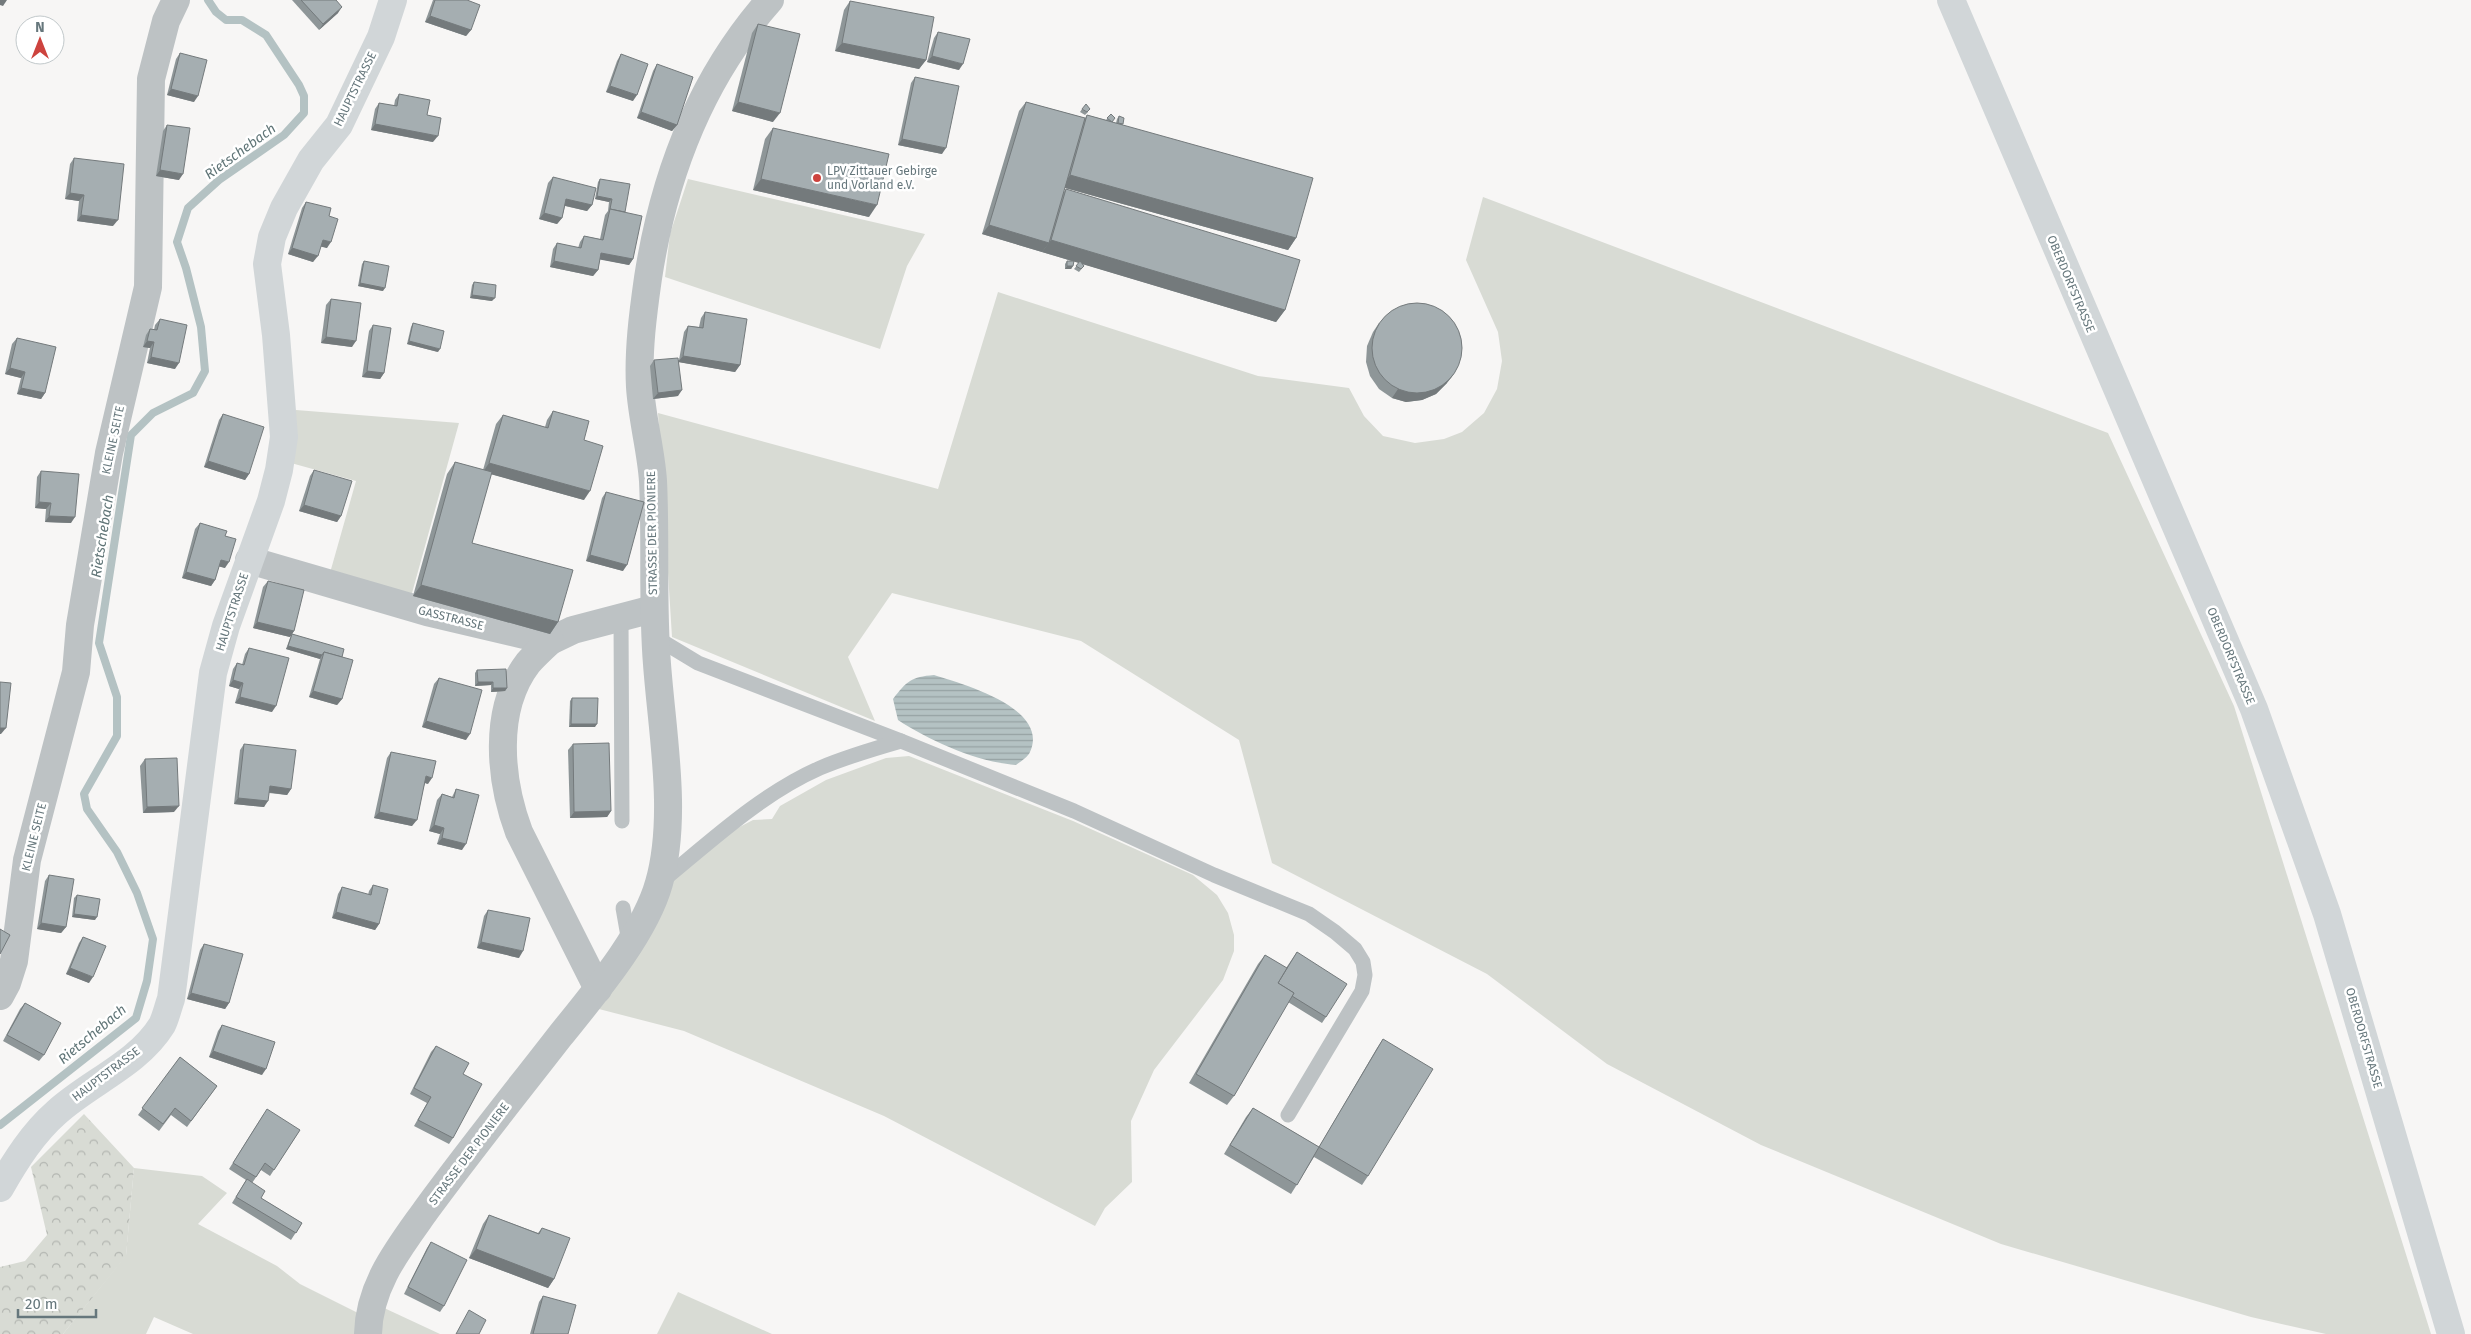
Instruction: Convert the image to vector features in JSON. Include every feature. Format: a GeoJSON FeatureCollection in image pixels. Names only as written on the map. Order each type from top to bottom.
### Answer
{"type":"FeatureCollection","features":[{"type":"Feature","properties":{"kind":"street","name":"KLEINE SEITE"},"geometry":{"type":"LineString","coordinates":[[0,996],[7,983],[14,961],[27,860],[76,672],[80,625],[109,453],[148,287],[151,79],[166,21],[176,0]]}},
{"type":"Feature","properties":{"kind":"street","name":"HAUPTSTRASSE"},"geometry":{"type":"LineString","coordinates":[[0,1188],[34,1136],[57,1112],[131,1057],[150,1040],[163,1023],[171,1000],[212,673],[249,560],[271,501],[279,470],[284,437],[268,264],[272,238],[284,208],[311,160],[339,125],[381,37],[393,0]]}},
{"type":"Feature","properties":{"kind":"street","name":"STRASSE DER PIONIERE"},"geometry":{"type":"LineString","coordinates":[[368,1334],[371,1305],[379,1283],[392,1260],[458,1165],[598,989],[646,917],[659,883],[665,852],[668,807],[653,609],[653,482],[640,388],[640,344],[655,237],[678,155],[696,114],[730,49],[770,0]]}},
{"type":"Feature","properties":{"kind":"street","name":"OBERDORFSTRASSE"},"geometry":{"type":"LineString","coordinates":[[1951,0],[2254,709],[2327,914],[2451,1334]]}},
{"type":"Feature","properties":{"kind":"street","name":"GASSTRASSE"},"geometry":{"type":"LineString","coordinates":[[249,560],[427,612],[550,641]]}},
{"type":"Feature","properties":{"kind":"street"},"geometry":{"type":"LineString","coordinates":[[598,989],[519,832],[509,806],[504,782],[503,750],[507,712],[515,686],[528,664],[550,641],[572,630],[653,609]]}},
{"type":"Feature","properties":{"kind":"lane"},"geometry":{"type":"LineString","coordinates":[[621,618],[622,821]]}},
{"type":"Feature","properties":{"kind":"lane"},"geometry":{"type":"LineString","coordinates":[[655,638],[698,664],[901,741],[1074,811],[1214,875],[1309,914],[1335,932],[1356,949],[1363,962],[1365,975],[1362,991],[1288,1114]]}},
{"type":"Feature","properties":{"kind":"lane"},"geometry":{"type":"LineString","coordinates":[[659,883],[739,818],[779,790],[819,768],[901,741]]}},
{"type":"Feature","properties":{"kind":"lane"},"geometry":{"type":"LineString","coordinates":[[623,908],[629,942]]}},
{"type":"Feature","properties":{"kind":"green space"},"geometry":{"type":"Polygon","coordinates":[[[688,179],[925,234],[907,266],[880,349],[665,277],[670,234],[688,179]]]}},
{"type":"Feature","properties":{"kind":"green space"},"geometry":{"type":"Polygon","coordinates":[[[1483,197],[2108,433],[2234,706],[2431,1334],[2326,1334],[2251,1317],[2001,1244],[1761,1145],[1607,1064],[1487,974],[1272,863],[1239,740],[1081,641],[892,593],[848,657],[875,721],[672,637],[658,413],[938,489],[998,292],[1258,376],[1349,388],[1364,416],[1383,436],[1415,443],[1444,439],[1462,432],[1484,413],[1497,389],[1502,361],[1498,332],[1466,260],[1483,197]]]}},
{"type":"Feature","properties":{"kind":"green space"},"geometry":{"type":"Polygon","coordinates":[[[296,410],[459,423],[409,604],[328,580],[356,481],[291,463],[296,410]]]}},
{"type":"Feature","properties":{"kind":"green space"},"geometry":{"type":"Polygon","coordinates":[[[909,756],[1073,821],[1193,875],[1217,895],[1228,913],[1234,935],[1234,951],[1223,980],[1154,1070],[1131,1121],[1132,1182],[1105,1208],[1095,1226],[884,1116],[684,1031],[595,1008],[666,884],[726,834],[753,820],[772,819],[780,806],[826,780],[886,758],[909,756]]]}},
{"type":"Feature","properties":{"kind":"green space"},"geometry":{"type":"Polygon","coordinates":[[[84,1114],[134,1168],[126,1256],[63,1334],[0,1334],[0,1267],[25,1261],[47,1235],[31,1167],[84,1114]]]}},
{"type":"Feature","properties":{"kind":"green space"},"geometry":{"type":"Polygon","coordinates":[[[134,1168],[202,1176],[227,1193],[198,1224],[277,1266],[300,1284],[362,1315],[363,1334],[193,1334],[154,1317],[146,1334],[63,1334],[126,1255],[134,1168]]]}},
{"type":"Feature","properties":{"kind":"green space"},"geometry":{"type":"Polygon","coordinates":[[[678,1292],[772,1334],[657,1334],[678,1292]]]}},
{"type":"Feature","properties":{"kind":"green space"},"geometry":{"type":"Polygon","coordinates":[[[382,1307],[440,1334],[380,1334],[382,1307]]]}},
{"type":"Feature","properties":{"kind":"shaded area"},"geometry":{"type":"Polygon","coordinates":[[[934,675],[982,692],[1000,700],[1016,711],[1028,723],[1033,736],[1028,756],[1016,765],[986,760],[939,743],[898,720],[893,699],[910,681],[934,675]]]}},
{"type":"Feature","properties":{"kind":"building"},"geometry":{"type":"Polygon","coordinates":[[[301,0],[336,0],[342,7],[323,24],[301,0]]]}},
{"type":"Feature","properties":{"kind":"building"},"geometry":{"type":"Polygon","coordinates":[[[435,0],[467,0],[480,5],[471,30],[430,16],[435,0]]]}},
{"type":"Feature","properties":{"kind":"building"},"geometry":{"type":"Polygon","coordinates":[[[850,1],[934,17],[926,60],[842,43],[850,1]]]}},
{"type":"Feature","properties":{"kind":"building"},"geometry":{"type":"Polygon","coordinates":[[[758,24],[800,34],[780,113],[738,102],[758,24]]]}},
{"type":"Feature","properties":{"kind":"building"},"geometry":{"type":"Polygon","coordinates":[[[938,32],[970,39],[963,64],[932,56],[938,32]]]}},
{"type":"Feature","properties":{"kind":"building"},"geometry":{"type":"Polygon","coordinates":[[[180,53],[207,60],[198,96],[171,89],[180,53]]]}},
{"type":"Feature","properties":{"kind":"building"},"geometry":{"type":"Polygon","coordinates":[[[621,54],[648,64],[637,95],[610,86],[621,54]]]}},
{"type":"Feature","properties":{"kind":"building"},"geometry":{"type":"Polygon","coordinates":[[[657,64],[693,77],[677,125],[641,112],[657,64]]]}},
{"type":"Feature","properties":{"kind":"building"},"geometry":{"type":"Polygon","coordinates":[[[915,77],[959,86],[946,148],[902,139],[915,77]]]}},
{"type":"Feature","properties":{"kind":"building"},"geometry":{"type":"Polygon","coordinates":[[[399,94],[430,100],[427,115],[441,118],[438,136],[375,124],[379,103],[397,106],[399,94]]]}},
{"type":"Feature","properties":{"kind":"building"},"geometry":{"type":"Polygon","coordinates":[[[1026,102],[1085,118],[1049,243],[989,225],[1026,102]]]}},
{"type":"Feature","properties":{"kind":"building"},"geometry":{"type":"Polygon","coordinates":[[[1086,104],[1090,109],[1087,112],[1082,109],[1086,104]]]}},
{"type":"Feature","properties":{"kind":"building"},"geometry":{"type":"Polygon","coordinates":[[[1111,114],[1115,118],[1112,122],[1107,118],[1111,114]]]}},
{"type":"Feature","properties":{"kind":"building"},"geometry":{"type":"Polygon","coordinates":[[[1087,115],[1313,178],[1296,238],[1070,175],[1087,115]]]}},
{"type":"Feature","properties":{"kind":"building"},"geometry":{"type":"Polygon","coordinates":[[[1119,116],[1124,118],[1123,124],[1118,123],[1119,116]]]}},
{"type":"Feature","properties":{"kind":"building"},"geometry":{"type":"Polygon","coordinates":[[[167,125],[190,128],[183,174],[160,170],[167,125]]]}},
{"type":"Feature","properties":{"kind":"building","name":"LPV Zittauer Gebirge und Vorland e.V."},"geometry":{"type":"Polygon","coordinates":[[[773,128],[889,154],[877,205],[761,179],[773,128]]]}},
{"type":"Feature","properties":{"kind":"building"},"geometry":{"type":"Polygon","coordinates":[[[74,158],[124,164],[118,220],[81,215],[84,195],[70,193],[74,158]]]}},
{"type":"Feature","properties":{"kind":"building"},"geometry":{"type":"Polygon","coordinates":[[[553,177],[596,188],[592,205],[566,199],[562,218],[544,213],[553,177]]]}},
{"type":"Feature","properties":{"kind":"building"},"geometry":{"type":"Polygon","coordinates":[[[600,179],[630,184],[625,212],[610,209],[612,199],[597,196],[600,179]]]}},
{"type":"Feature","properties":{"kind":"building"},"geometry":{"type":"Polygon","coordinates":[[[1066,189],[1300,260],[1285,310],[1051,240],[1066,189]]]}},
{"type":"Feature","properties":{"kind":"building"},"geometry":{"type":"Polygon","coordinates":[[[306,202],[331,208],[329,216],[338,219],[331,242],[323,240],[318,256],[292,248],[306,202]]]}},
{"type":"Feature","properties":{"kind":"building"},"geometry":{"type":"Polygon","coordinates":[[[610,209],[642,216],[633,259],[601,253],[598,270],[554,261],[557,243],[581,248],[584,236],[603,240],[610,209]]]}},
{"type":"Feature","properties":{"kind":"building"},"geometry":{"type":"Polygon","coordinates":[[[364,261],[389,266],[385,288],[360,283],[364,261]]]}},
{"type":"Feature","properties":{"kind":"building"},"geometry":{"type":"Polygon","coordinates":[[[1067,261],[1074,261],[1073,266],[1067,266],[1067,261]]]}},
{"type":"Feature","properties":{"kind":"building"},"geometry":{"type":"Polygon","coordinates":[[[1080,261],[1084,266],[1081,269],[1076,266],[1080,261]]]}},
{"type":"Feature","properties":{"kind":"building"},"geometry":{"type":"Polygon","coordinates":[[[474,282],[496,285],[495,298],[472,295],[474,282]]]}},
{"type":"Feature","properties":{"kind":"building"},"geometry":{"type":"Polygon","coordinates":[[[331,299],[361,303],[356,341],[326,337],[331,299]]]}},
{"type":"Feature","properties":{"kind":"building"},"geometry":{"type":"Polygon","coordinates":[[[1417,303],[1434,307],[1449,316],[1458,331],[1462,348],[1458,365],[1449,380],[1434,389],[1417,393],[1400,389],[1385,380],[1376,365],[1372,348],[1376,331],[1385,316],[1400,307],[1417,303]]]}},
{"type":"Feature","properties":{"kind":"building"},"geometry":{"type":"Polygon","coordinates":[[[705,312],[747,319],[740,365],[683,356],[688,326],[703,328],[705,312]]]}},
{"type":"Feature","properties":{"kind":"building"},"geometry":{"type":"Polygon","coordinates":[[[160,319],[187,325],[179,363],[151,357],[154,342],[147,341],[150,329],[157,330],[160,319]]]}},
{"type":"Feature","properties":{"kind":"building"},"geometry":{"type":"Polygon","coordinates":[[[413,323],[444,331],[440,349],[409,341],[413,323]]]}},
{"type":"Feature","properties":{"kind":"building"},"geometry":{"type":"Polygon","coordinates":[[[373,325],[391,328],[384,373],[367,371],[373,325]]]}},
{"type":"Feature","properties":{"kind":"building"},"geometry":{"type":"Polygon","coordinates":[[[17,338],[56,347],[45,393],[21,388],[25,372],[10,368],[17,338]]]}},
{"type":"Feature","properties":{"kind":"building"},"geometry":{"type":"Polygon","coordinates":[[[678,358],[682,390],[658,393],[654,360],[678,358]]]}},
{"type":"Feature","properties":{"kind":"building"},"geometry":{"type":"Polygon","coordinates":[[[553,411],[589,421],[584,440],[603,446],[590,491],[489,463],[503,415],[548,428],[553,411]]]}},
{"type":"Feature","properties":{"kind":"building"},"geometry":{"type":"Polygon","coordinates":[[[223,414],[264,427],[249,474],[208,461],[223,414]]]}},
{"type":"Feature","properties":{"kind":"building"},"geometry":{"type":"Polygon","coordinates":[[[455,462],[492,472],[472,543],[573,570],[558,622],[421,585],[455,462]]]}},
{"type":"Feature","properties":{"kind":"building"},"geometry":{"type":"Polygon","coordinates":[[[314,470],[352,481],[341,516],[304,505],[314,470]]]}},
{"type":"Feature","properties":{"kind":"building"},"geometry":{"type":"Polygon","coordinates":[[[41,471],[79,474],[75,517],[49,516],[51,503],[39,502],[41,471]]]}},
{"type":"Feature","properties":{"kind":"building"},"geometry":{"type":"Polygon","coordinates":[[[606,492],[644,502],[627,565],[590,555],[606,492]]]}},
{"type":"Feature","properties":{"kind":"building"},"geometry":{"type":"Polygon","coordinates":[[[200,523],[227,531],[225,536],[236,539],[229,562],[221,560],[215,580],[186,572],[200,523]]]}},
{"type":"Feature","properties":{"kind":"building"},"geometry":{"type":"Polygon","coordinates":[[[268,581],[304,590],[294,631],[257,622],[268,581]]]}},
{"type":"Feature","properties":{"kind":"building"},"geometry":{"type":"Polygon","coordinates":[[[292,634],[344,649],[342,657],[324,652],[322,655],[288,646],[292,634]]]}},
{"type":"Feature","properties":{"kind":"building"},"geometry":{"type":"Polygon","coordinates":[[[249,648],[289,658],[276,706],[240,697],[243,683],[233,680],[237,663],[244,665],[249,648]]]}},
{"type":"Feature","properties":{"kind":"building"},"geometry":{"type":"Polygon","coordinates":[[[324,652],[353,660],[342,699],[313,691],[324,652]]]}},
{"type":"Feature","properties":{"kind":"building"},"geometry":{"type":"Polygon","coordinates":[[[506,669],[507,688],[493,688],[493,682],[478,682],[477,670],[506,669]]]}},
{"type":"Feature","properties":{"kind":"building"},"geometry":{"type":"Polygon","coordinates":[[[439,678],[482,690],[470,734],[426,721],[439,678]]]}},
{"type":"Feature","properties":{"kind":"building"},"geometry":{"type":"Polygon","coordinates":[[[0,682],[11,683],[6,728],[0,728],[0,682]]]}},
{"type":"Feature","properties":{"kind":"building"},"geometry":{"type":"Polygon","coordinates":[[[572,698],[598,698],[597,724],[571,724],[572,698]]]}},
{"type":"Feature","properties":{"kind":"building"},"geometry":{"type":"Polygon","coordinates":[[[609,743],[611,811],[574,812],[573,744],[609,743]]]}},
{"type":"Feature","properties":{"kind":"building"},"geometry":{"type":"Polygon","coordinates":[[[244,744],[296,750],[291,789],[270,786],[268,801],[238,798],[244,744]]]}},
{"type":"Feature","properties":{"kind":"building"},"geometry":{"type":"Polygon","coordinates":[[[391,752],[436,761],[432,778],[426,776],[417,820],[379,812],[391,752]]]}},
{"type":"Feature","properties":{"kind":"building"},"geometry":{"type":"Polygon","coordinates":[[[177,758],[179,806],[147,807],[145,759],[177,758]]]}},
{"type":"Feature","properties":{"kind":"building"},"geometry":{"type":"Polygon","coordinates":[[[456,789],[479,795],[466,844],[442,838],[444,828],[434,825],[442,794],[454,798],[456,789]]]}},
{"type":"Feature","properties":{"kind":"building"},"geometry":{"type":"Polygon","coordinates":[[[49,875],[74,879],[66,927],[41,923],[49,875]]]}},
{"type":"Feature","properties":{"kind":"building"},"geometry":{"type":"Polygon","coordinates":[[[373,885],[388,889],[379,924],[336,912],[342,887],[371,895],[373,885]]]}},
{"type":"Feature","properties":{"kind":"building"},"geometry":{"type":"Polygon","coordinates":[[[77,895],[100,899],[97,917],[74,914],[77,895]]]}},
{"type":"Feature","properties":{"kind":"building"},"geometry":{"type":"Polygon","coordinates":[[[488,910],[530,918],[523,951],[481,942],[488,910]]]}},
{"type":"Feature","properties":{"kind":"building"},"geometry":{"type":"Polygon","coordinates":[[[0,929],[10,935],[0,954],[0,929]]]}},
{"type":"Feature","properties":{"kind":"building"},"geometry":{"type":"Polygon","coordinates":[[[83,937],[106,946],[93,977],[70,968],[83,937]]]}},
{"type":"Feature","properties":{"kind":"building"},"geometry":{"type":"Polygon","coordinates":[[[204,944],[243,954],[229,1003],[191,993],[204,944]]]}},
{"type":"Feature","properties":{"kind":"building"},"geometry":{"type":"Polygon","coordinates":[[[1297,952],[1347,984],[1326,1017],[1292,996],[1294,993],[1278,983],[1297,952]]]}},
{"type":"Feature","properties":{"kind":"building"},"geometry":{"type":"Polygon","coordinates":[[[1265,955],[1287,968],[1278,983],[1294,993],[1234,1096],[1196,1074],[1265,955]]]}},
{"type":"Feature","properties":{"kind":"building"},"geometry":{"type":"Polygon","coordinates":[[[25,1003],[61,1023],[44,1055],[7,1035],[25,1003]]]}},
{"type":"Feature","properties":{"kind":"building"},"geometry":{"type":"Polygon","coordinates":[[[222,1025],[275,1042],[266,1069],[213,1051],[222,1025]]]}},
{"type":"Feature","properties":{"kind":"building"},"geometry":{"type":"Polygon","coordinates":[[[1383,1039],[1433,1069],[1368,1176],[1319,1147],[1383,1039]]]}},
{"type":"Feature","properties":{"kind":"building"},"geometry":{"type":"Polygon","coordinates":[[[436,1046],[469,1063],[463,1074],[482,1084],[453,1138],[418,1120],[431,1097],[414,1088],[436,1046]]]}},
{"type":"Feature","properties":{"kind":"building"},"geometry":{"type":"Polygon","coordinates":[[[180,1057],[217,1086],[191,1121],[175,1108],[163,1124],[142,1108],[180,1057]]]}},
{"type":"Feature","properties":{"kind":"building"},"geometry":{"type":"Polygon","coordinates":[[[1253,1108],[1319,1147],[1297,1185],[1230,1145],[1253,1108]]]}},
{"type":"Feature","properties":{"kind":"building"},"geometry":{"type":"Polygon","coordinates":[[[267,1109],[300,1130],[274,1170],[265,1163],[256,1177],[233,1163],[267,1109]]]}},
{"type":"Feature","properties":{"kind":"building"},"geometry":{"type":"Polygon","coordinates":[[[247,1179],[265,1191],[261,1198],[302,1223],[296,1233],[236,1197],[247,1179]]]}},
{"type":"Feature","properties":{"kind":"building"},"geometry":{"type":"Polygon","coordinates":[[[489,1215],[539,1234],[542,1228],[570,1238],[554,1279],[476,1249],[489,1215]]]}},
{"type":"Feature","properties":{"kind":"building"},"geometry":{"type":"Polygon","coordinates":[[[431,1242],[467,1260],[444,1306],[408,1287],[431,1242]]]}},
{"type":"Feature","properties":{"kind":"building"},"geometry":{"type":"Polygon","coordinates":[[[543,1296],[576,1305],[568,1334],[533,1334],[543,1296]]]}},
{"type":"Feature","properties":{"kind":"building"},"geometry":{"type":"Polygon","coordinates":[[[469,1310],[486,1320],[479,1334],[456,1334],[469,1310]]]}},
{"type":"Feature","properties":{"kind":"waterway","name":"Rietschebach"},"geometry":{"type":"LineString","coordinates":[[0,1125],[136,1018],[147,981],[153,939],[137,893],[117,852],[87,809],[84,794],[117,736],[117,697],[99,643],[131,435],[153,413],[193,393],[205,371],[201,327],[186,268],[177,242],[188,208],[219,180],[284,135],[304,113],[304,96],[299,85],[266,35],[242,20],[226,20],[216,12],[208,0]]}},
{"type":"Feature","properties":{"kind":"place","name":"LPV Zittauer Gebirge und Vorland e.V."},"geometry":{"type":"Point","coordinates":[817,178]}}]}
